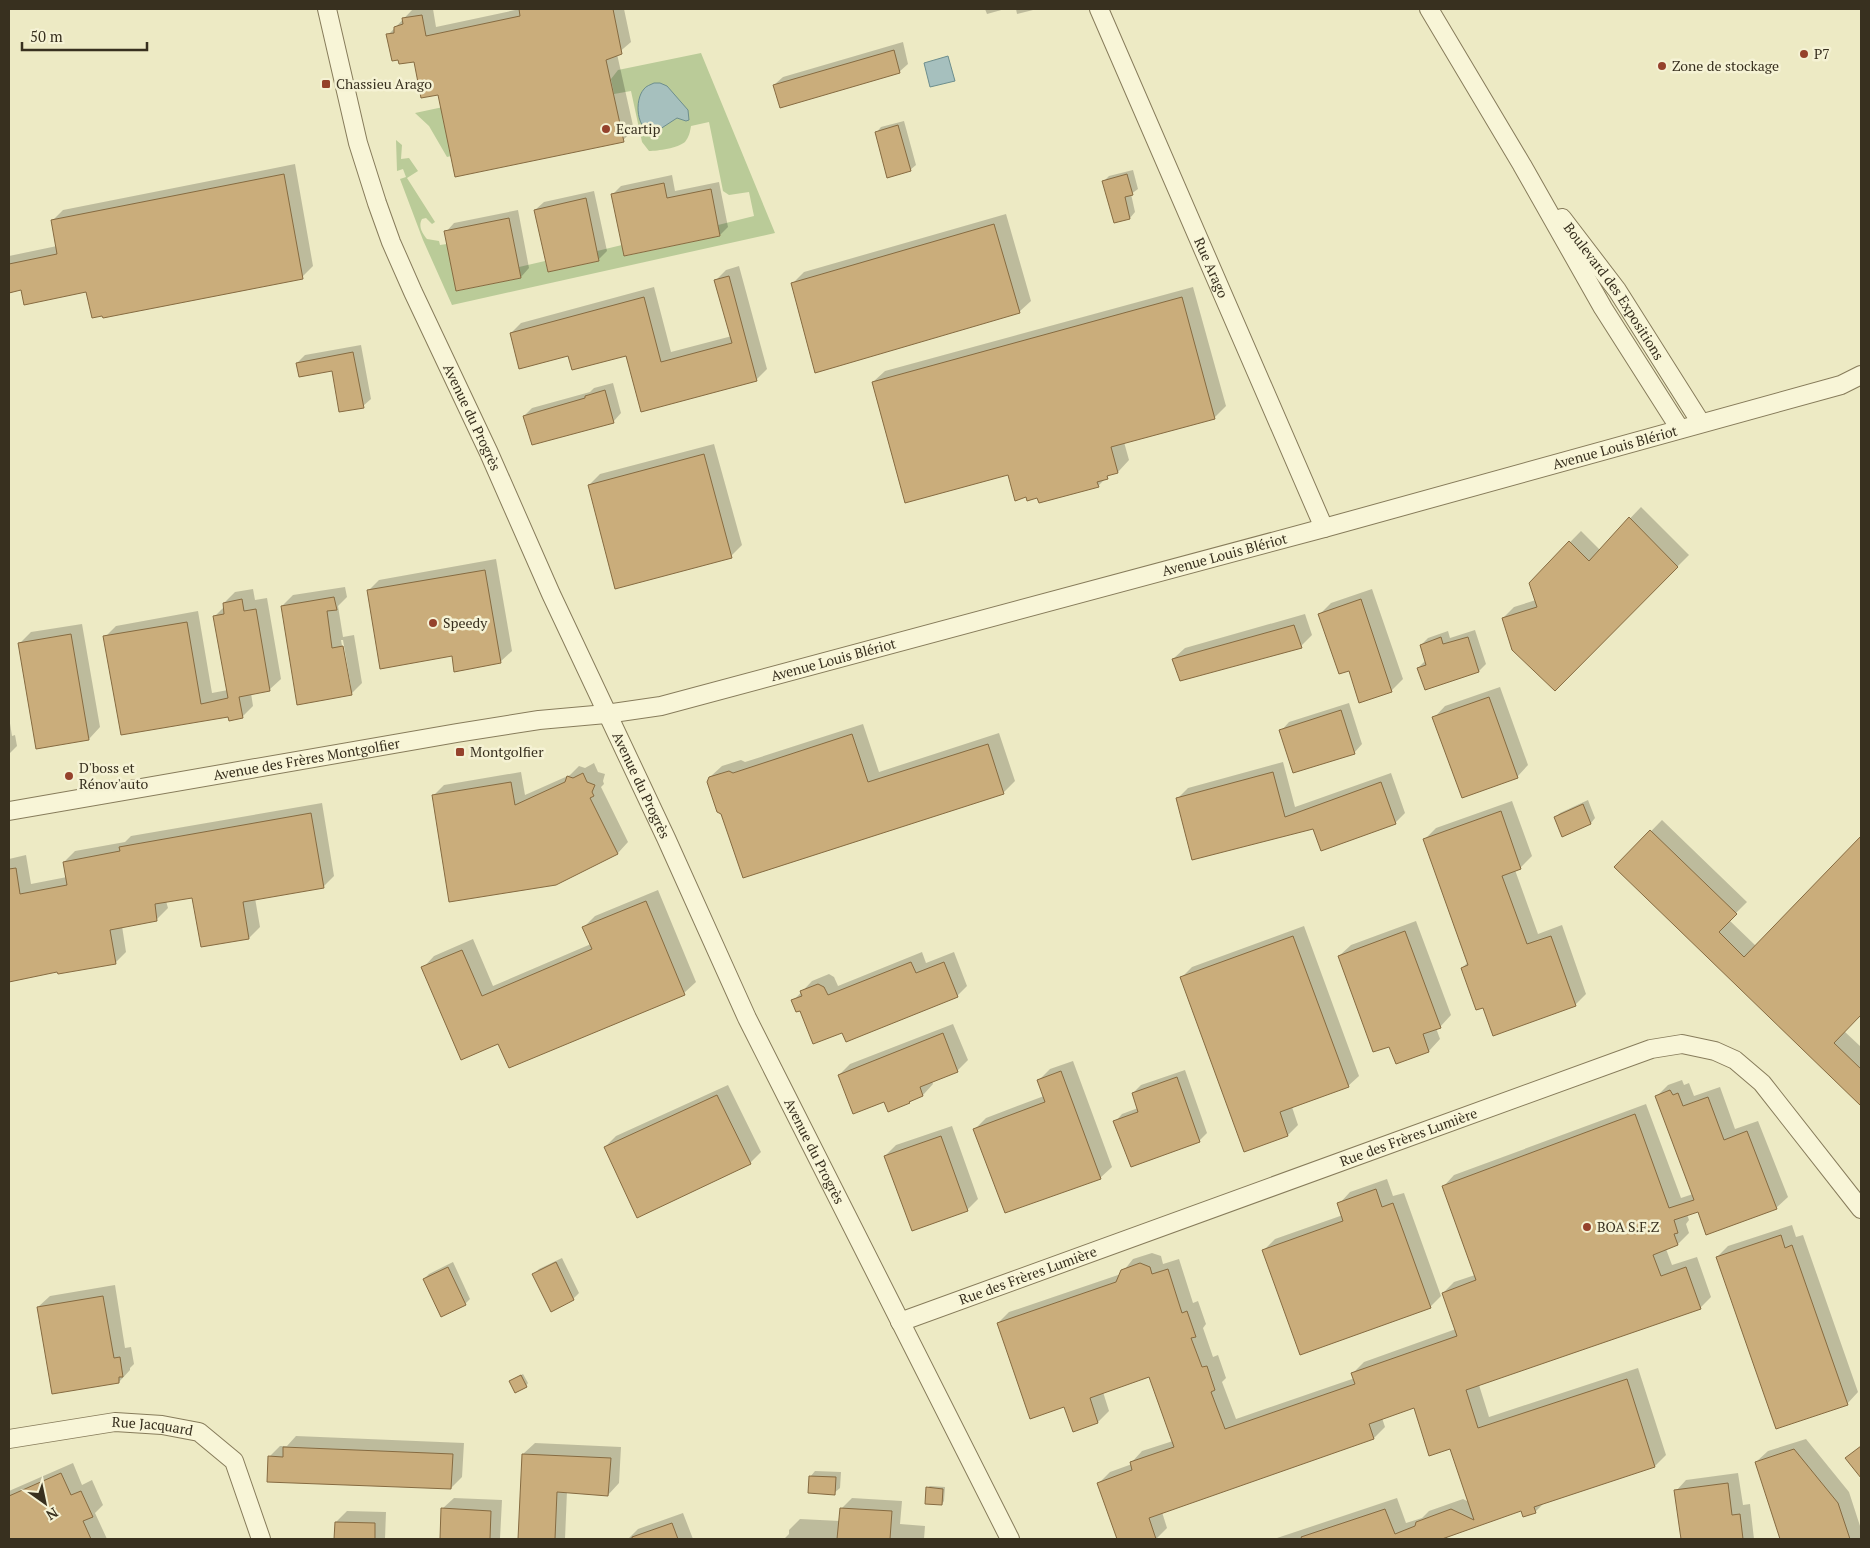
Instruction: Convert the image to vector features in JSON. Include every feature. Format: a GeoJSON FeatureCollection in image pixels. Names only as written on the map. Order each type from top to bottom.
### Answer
{"type":"FeatureCollection","features":[{"type":"Feature","properties":{"kind":"street","name":"Avenue du Progrès"},"geometry":{"type":"LineString","coordinates":[[327,9],[358,143],[391,242],[413,292],[489,453],[606,714],[666,838],[747,1018],[1010,1539]]}},
{"type":"Feature","properties":{"kind":"street","name":"Rue Arago"},"geometry":{"type":"LineString","coordinates":[[1099,9],[1324,528]]}},
{"type":"Feature","properties":{"kind":"street","name":"Boulevard des Expositions"},"geometry":{"type":"LineString","coordinates":[[1429,9],[1522,165],[1603,308],[1680,429]]}},
{"type":"Feature","properties":{"kind":"street","name":"Boulevard des Expositions"},"geometry":{"type":"LineString","coordinates":[[1522,165],[1617,290],[1701,423]]}},
{"type":"Feature","properties":{"kind":"street","name":"Avenue Louis Blériot"},"geometry":{"type":"LineString","coordinates":[[606,714],[661,706],[1324,528],[1841,385],[1861,375]]}},
{"type":"Feature","properties":{"kind":"street","name":"Avenue Louis Blériot"},"geometry":{"type":"LineString","coordinates":[[1841,385],[1861,384]]}},
{"type":"Feature","properties":{"kind":"street","name":"Avenue des Frères Montgolfier"},"geometry":{"type":"LineString","coordinates":[[9,810],[457,733],[539,720],[606,714]]}},
{"type":"Feature","properties":{"kind":"street","name":"Rue des Frères Lumière"},"geometry":{"type":"LineString","coordinates":[[900,1322],[1651,1048],[1682,1044],[1715,1051],[1734,1060],[1762,1083],[1861,1209]]}},
{"type":"Feature","properties":{"kind":"street","name":"Rue Jacquard"},"geometry":{"type":"LineString","coordinates":[[9,1439],[115,1422],[162,1425],[199,1432],[234,1461],[261,1539]]}},
{"type":"Feature","properties":{"kind":"green space"},"geometry":{"type":"Polygon","coordinates":[[[701,53],[775,233],[452,305],[423,240],[400,179],[406,177],[403,169],[397,171],[396,140],[402,145],[401,159],[409,158],[418,171],[407,178],[435,222],[432,224],[426,218],[422,219],[421,229],[427,239],[439,241],[440,245],[447,244],[457,291],[521,278],[519,267],[545,261],[548,272],[599,261],[597,251],[622,245],[625,256],[720,236],[718,225],[754,216],[749,192],[729,195],[723,191],[709,122],[691,126],[685,142],[678,146],[649,151],[642,142],[631,91],[614,94],[611,79],[618,70],[701,53]]]}},
{"type":"Feature","properties":{"kind":"green space"},"geometry":{"type":"Polygon","coordinates":[[[532,88],[443,118],[451,156],[447,157],[429,126],[415,113],[532,88]]]}},
{"type":"Feature","properties":{"kind":"water"},"geometry":{"type":"Polygon","coordinates":[[[948,56],[955,81],[930,87],[924,63],[948,56]]]}},
{"type":"Feature","properties":{"kind":"water"},"geometry":{"type":"Polygon","coordinates":[[[654,83],[667,86],[688,110],[689,120],[677,118],[654,133],[643,127],[640,121],[639,100],[645,88],[654,83]]]}},
{"type":"Feature","properties":{"kind":"building"},"geometry":{"type":"Polygon","coordinates":[[[519,9],[613,9],[622,54],[606,60],[624,142],[455,177],[438,95],[421,98],[414,62],[399,64],[398,60],[392,61],[386,34],[394,33],[394,27],[403,24],[402,18],[422,15],[426,36],[520,16],[519,9]]]}},
{"type":"Feature","properties":{"kind":"building"},"geometry":{"type":"Polygon","coordinates":[[[894,50],[900,73],[780,108],[773,85],[894,50]]]}},
{"type":"Feature","properties":{"kind":"building"},"geometry":{"type":"Polygon","coordinates":[[[898,125],[911,171],[887,178],[875,132],[898,125]]]}},
{"type":"Feature","properties":{"kind":"building"},"geometry":{"type":"Polygon","coordinates":[[[284,174],[303,279],[103,318],[102,316],[92,318],[86,292],[24,305],[21,290],[9,293],[9,264],[57,254],[51,220],[284,174]]]}},
{"type":"Feature","properties":{"kind":"building"},"geometry":{"type":"Polygon","coordinates":[[[1127,174],[1133,195],[1125,197],[1130,219],[1114,223],[1102,181],[1127,174]]]}},
{"type":"Feature","properties":{"kind":"building"},"geometry":{"type":"Polygon","coordinates":[[[664,183],[667,198],[711,189],[720,236],[624,256],[611,194],[664,183]]]}},
{"type":"Feature","properties":{"kind":"building"},"geometry":{"type":"Polygon","coordinates":[[[586,198],[599,261],[548,272],[534,210],[586,198]]]}},
{"type":"Feature","properties":{"kind":"building"},"geometry":{"type":"Polygon","coordinates":[[[509,218],[521,278],[456,291],[444,231],[509,218]]]}},
{"type":"Feature","properties":{"kind":"building"},"geometry":{"type":"Polygon","coordinates":[[[994,224],[1020,313],[815,373],[791,283],[994,224]]]}},
{"type":"Feature","properties":{"kind":"building"},"geometry":{"type":"Polygon","coordinates":[[[729,276],[757,381],[641,412],[626,356],[572,370],[568,356],[519,369],[510,333],[644,297],[661,362],[732,343],[714,280],[729,276]]]}},
{"type":"Feature","properties":{"kind":"building"},"geometry":{"type":"Polygon","coordinates":[[[1182,297],[1215,419],[1111,447],[1118,473],[1107,476],[1108,479],[1097,482],[1099,487],[1039,503],[1037,498],[1027,501],[1026,497],[1015,501],[1008,475],[905,503],[872,382],[1182,297]]]}},
{"type":"Feature","properties":{"kind":"building"},"geometry":{"type":"Polygon","coordinates":[[[353,352],[364,408],[339,412],[332,371],[299,377],[296,363],[353,352]]]}},
{"type":"Feature","properties":{"kind":"building"},"geometry":{"type":"Polygon","coordinates":[[[605,390],[614,423],[532,445],[523,416],[585,398],[585,396],[605,390]]]}},
{"type":"Feature","properties":{"kind":"building"},"geometry":{"type":"Polygon","coordinates":[[[704,454],[732,558],[615,589],[588,485],[704,454]]]}},
{"type":"Feature","properties":{"kind":"building"},"geometry":{"type":"Polygon","coordinates":[[[1629,517],[1678,567],[1555,691],[1512,650],[1502,618],[1537,607],[1529,583],[1569,541],[1589,561],[1629,517]]]}},
{"type":"Feature","properties":{"kind":"building","name":"Speedy"},"geometry":{"type":"Polygon","coordinates":[[[485,570],[501,663],[454,672],[452,656],[380,669],[367,590],[485,570]]]}},
{"type":"Feature","properties":{"kind":"building"},"geometry":{"type":"Polygon","coordinates":[[[334,597],[337,610],[327,611],[332,648],[343,646],[352,695],[297,705],[281,606],[334,597]]]}},
{"type":"Feature","properties":{"kind":"building"},"geometry":{"type":"Polygon","coordinates":[[[242,599],[244,611],[256,609],[270,691],[239,697],[243,718],[229,721],[228,717],[121,735],[103,636],[187,622],[201,704],[228,698],[213,616],[224,614],[223,603],[242,599]]]}},
{"type":"Feature","properties":{"kind":"building"},"geometry":{"type":"Polygon","coordinates":[[[1361,599],[1392,692],[1359,703],[1349,671],[1339,674],[1318,614],[1361,599]]]}},
{"type":"Feature","properties":{"kind":"building"},"geometry":{"type":"Polygon","coordinates":[[[1294,625],[1302,648],[1180,681],[1172,659],[1294,625]]]}},
{"type":"Feature","properties":{"kind":"building"},"geometry":{"type":"Polygon","coordinates":[[[71,634],[89,740],[36,749],[18,643],[71,634]]]}},
{"type":"Feature","properties":{"kind":"building"},"geometry":{"type":"Polygon","coordinates":[[[1441,637],[1443,644],[1468,637],[1479,672],[1425,690],[1417,668],[1426,665],[1420,645],[1441,637]]]}},
{"type":"Feature","properties":{"kind":"building"},"geometry":{"type":"Polygon","coordinates":[[[1489,697],[1518,778],[1462,798],[1432,717],[1489,697]]]}},
{"type":"Feature","properties":{"kind":"building"},"geometry":{"type":"Polygon","coordinates":[[[1341,710],[1355,754],[1293,773],[1279,730],[1341,710]]]}},
{"type":"Feature","properties":{"kind":"building"},"geometry":{"type":"Polygon","coordinates":[[[852,734],[868,782],[988,744],[1004,794],[743,878],[721,814],[717,812],[707,782],[709,777],[729,771],[733,773],[852,734]]]}},
{"type":"Feature","properties":{"kind":"building"},"geometry":{"type":"Polygon","coordinates":[[[1273,772],[1285,817],[1381,782],[1396,824],[1321,851],[1313,829],[1192,860],[1176,798],[1273,772]]]}},
{"type":"Feature","properties":{"kind":"building"},"geometry":{"type":"Polygon","coordinates":[[[583,773],[587,782],[595,785],[592,792],[594,796],[590,798],[618,854],[556,885],[449,902],[432,795],[511,782],[515,805],[565,782],[567,776],[573,778],[583,773]]]}},
{"type":"Feature","properties":{"kind":"building"},"geometry":{"type":"Polygon","coordinates":[[[1583,804],[1591,824],[1562,837],[1554,817],[1583,804]]]}},
{"type":"Feature","properties":{"kind":"building"},"geometry":{"type":"Polygon","coordinates":[[[1501,811],[1521,869],[1502,876],[1527,944],[1551,936],[1576,1006],[1493,1036],[1483,1008],[1476,1010],[1461,968],[1468,965],[1423,839],[1501,811]]]}},
{"type":"Feature","properties":{"kind":"building"},"geometry":{"type":"Polygon","coordinates":[[[311,813],[324,888],[243,902],[249,939],[201,947],[192,898],[155,904],[157,921],[110,930],[116,964],[58,974],[57,972],[9,982],[9,869],[16,868],[20,894],[67,885],[63,862],[120,851],[119,847],[311,813]]]}},
{"type":"Feature","properties":{"kind":"building"},"geometry":{"type":"Polygon","coordinates":[[[1650,830],[1737,914],[1719,932],[1744,957],[1861,836],[1861,1015],[1834,1043],[1861,1069],[1861,1106],[1614,867],[1650,830]]]}},
{"type":"Feature","properties":{"kind":"building"},"geometry":{"type":"Polygon","coordinates":[[[646,901],[685,995],[509,1068],[498,1044],[461,1060],[421,967],[462,950],[482,996],[592,949],[582,927],[646,901]]]}},
{"type":"Feature","properties":{"kind":"building"},"geometry":{"type":"Polygon","coordinates":[[[1405,931],[1441,1028],[1423,1034],[1429,1052],[1396,1064],[1389,1047],[1373,1052],[1338,956],[1405,931]]]}},
{"type":"Feature","properties":{"kind":"building"},"geometry":{"type":"Polygon","coordinates":[[[1293,936],[1349,1087],[1280,1112],[1288,1136],[1244,1152],[1180,977],[1293,936]]]}},
{"type":"Feature","properties":{"kind":"building"},"geometry":{"type":"Polygon","coordinates":[[[911,962],[916,973],[944,962],[958,997],[846,1042],[842,1033],[813,1044],[800,1011],[796,1012],[791,1000],[802,996],[800,991],[818,984],[824,987],[828,995],[911,962]]]}},
{"type":"Feature","properties":{"kind":"building"},"geometry":{"type":"Polygon","coordinates":[[[943,1033],[958,1072],[920,1087],[923,1096],[888,1112],[884,1102],[853,1114],[838,1075],[943,1033]]]}},
{"type":"Feature","properties":{"kind":"building"},"geometry":{"type":"Polygon","coordinates":[[[1061,1071],[1101,1179],[1005,1213],[973,1129],[1045,1102],[1037,1080],[1061,1071]]]}},
{"type":"Feature","properties":{"kind":"building"},"geometry":{"type":"Polygon","coordinates":[[[1177,1077],[1200,1142],[1131,1167],[1113,1121],[1138,1112],[1132,1093],[1177,1077]]]}},
{"type":"Feature","properties":{"kind":"building"},"geometry":{"type":"Polygon","coordinates":[[[1670,1090],[1673,1095],[1678,1093],[1683,1106],[1708,1097],[1724,1140],[1747,1131],[1777,1209],[1706,1235],[1698,1212],[1674,1220],[1678,1233],[1674,1234],[1678,1245],[1653,1255],[1661,1276],[1686,1267],[1701,1309],[1466,1390],[1478,1428],[1627,1379],[1655,1467],[1534,1507],[1536,1513],[1523,1517],[1521,1511],[1442,1539],[1302,1539],[1301,1537],[1385,1509],[1395,1534],[1415,1526],[1416,1522],[1451,1509],[1474,1520],[1450,1449],[1429,1456],[1414,1408],[1369,1424],[1374,1439],[1149,1518],[1156,1539],[1117,1539],[1097,1483],[1132,1470],[1130,1462],[1174,1447],[1149,1377],[1090,1398],[1098,1423],[1073,1432],[1064,1407],[1030,1419],[997,1323],[1116,1282],[1121,1270],[1140,1263],[1150,1267],[1152,1274],[1168,1269],[1182,1313],[1187,1311],[1196,1337],[1191,1338],[1202,1367],[1207,1366],[1215,1390],[1211,1392],[1225,1429],[1355,1384],[1351,1373],[1457,1336],[1442,1293],[1476,1280],[1442,1186],[1635,1114],[1669,1208],[1694,1200],[1655,1096],[1670,1090]]]}},
{"type":"Feature","properties":{"kind":"building"},"geometry":{"type":"Polygon","coordinates":[[[717,1095],[751,1164],[637,1218],[604,1147],[717,1095]]]}},
{"type":"Feature","properties":{"kind":"building"},"geometry":{"type":"Polygon","coordinates":[[[941,1136],[968,1211],[912,1231],[884,1156],[941,1136]]]}},
{"type":"Feature","properties":{"kind":"building"},"geometry":{"type":"Polygon","coordinates":[[[1376,1189],[1382,1207],[1393,1203],[1431,1308],[1300,1355],[1262,1250],[1343,1221],[1337,1203],[1376,1189]]]}},
{"type":"Feature","properties":{"kind":"building"},"geometry":{"type":"Polygon","coordinates":[[[1781,1235],[1785,1248],[1792,1245],[1848,1405],[1776,1429],[1716,1257],[1781,1235]]]}},
{"type":"Feature","properties":{"kind":"building"},"geometry":{"type":"Polygon","coordinates":[[[556,1262],[574,1300],[551,1312],[532,1274],[556,1262]]]}},
{"type":"Feature","properties":{"kind":"building"},"geometry":{"type":"Polygon","coordinates":[[[448,1267],[466,1305],[441,1317],[423,1279],[448,1267]]]}},
{"type":"Feature","properties":{"kind":"building"},"geometry":{"type":"Polygon","coordinates":[[[103,1296],[114,1358],[120,1357],[123,1377],[119,1377],[119,1383],[52,1394],[37,1307],[103,1296]]]}},
{"type":"Feature","properties":{"kind":"building"},"geometry":{"type":"Polygon","coordinates":[[[521,1375],[527,1387],[515,1393],[509,1381],[521,1375]]]}},
{"type":"Feature","properties":{"kind":"building"},"geometry":{"type":"Polygon","coordinates":[[[1861,1446],[1861,1478],[1845,1458],[1861,1446]]]}},
{"type":"Feature","properties":{"kind":"building"},"geometry":{"type":"Polygon","coordinates":[[[283,1447],[453,1454],[451,1489],[267,1482],[268,1456],[283,1457],[283,1447]]]}},
{"type":"Feature","properties":{"kind":"building"},"geometry":{"type":"Polygon","coordinates":[[[1794,1449],[1838,1503],[1850,1539],[1780,1539],[1755,1462],[1794,1449]]]}},
{"type":"Feature","properties":{"kind":"building"},"geometry":{"type":"Polygon","coordinates":[[[522,1454],[611,1458],[608,1496],[557,1492],[555,1539],[518,1539],[522,1454]]]}},
{"type":"Feature","properties":{"kind":"building"},"geometry":{"type":"Polygon","coordinates":[[[61,1473],[71,1495],[81,1491],[93,1517],[83,1521],[91,1539],[9,1539],[9,1496],[61,1473]]]}},
{"type":"Feature","properties":{"kind":"building"},"geometry":{"type":"Polygon","coordinates":[[[809,1476],[836,1477],[835,1495],[808,1493],[809,1476]]]}},
{"type":"Feature","properties":{"kind":"building"},"geometry":{"type":"Polygon","coordinates":[[[1728,1483],[1732,1515],[1740,1514],[1743,1539],[1681,1539],[1674,1490],[1728,1483]]]}},
{"type":"Feature","properties":{"kind":"building"},"geometry":{"type":"Polygon","coordinates":[[[926,1487],[943,1489],[942,1505],[925,1504],[926,1487]]]}},
{"type":"Feature","properties":{"kind":"building"},"geometry":{"type":"Polygon","coordinates":[[[441,1508],[491,1511],[490,1539],[440,1539],[441,1508]]]}},
{"type":"Feature","properties":{"kind":"building"},"geometry":{"type":"Polygon","coordinates":[[[840,1508],[892,1511],[890,1539],[837,1539],[840,1508]]]}},
{"type":"Feature","properties":{"kind":"building"},"geometry":{"type":"Polygon","coordinates":[[[335,1522],[375,1523],[375,1539],[334,1539],[335,1522]]]}},
{"type":"Feature","properties":{"kind":"building"},"geometry":{"type":"Polygon","coordinates":[[[672,1523],[678,1539],[632,1539],[632,1537],[672,1523]]]}},
{"type":"Feature","properties":{"kind":"place","name":"P7"},"geometry":{"type":"Point","coordinates":[1804,54]}},
{"type":"Feature","properties":{"kind":"place","name":"Zone de stockage"},"geometry":{"type":"Point","coordinates":[1662,66]}},
{"type":"Feature","properties":{"kind":"place","name":"Chassieu Arago"},"geometry":{"type":"Point","coordinates":[326,84]}},
{"type":"Feature","properties":{"kind":"place","name":"Ecartip"},"geometry":{"type":"Point","coordinates":[606,129]}},
{"type":"Feature","properties":{"kind":"place","name":"Speedy"},"geometry":{"type":"Point","coordinates":[433,623]}},
{"type":"Feature","properties":{"kind":"place","name":"Montgolfier"},"geometry":{"type":"Point","coordinates":[460,752]}},
{"type":"Feature","properties":{"kind":"place","name":"D'boss et Rénov'auto"},"geometry":{"type":"Point","coordinates":[69,776]}},
{"type":"Feature","properties":{"kind":"place","name":"BOA S.F.Z"},"geometry":{"type":"Point","coordinates":[1587,1227]}}]}
